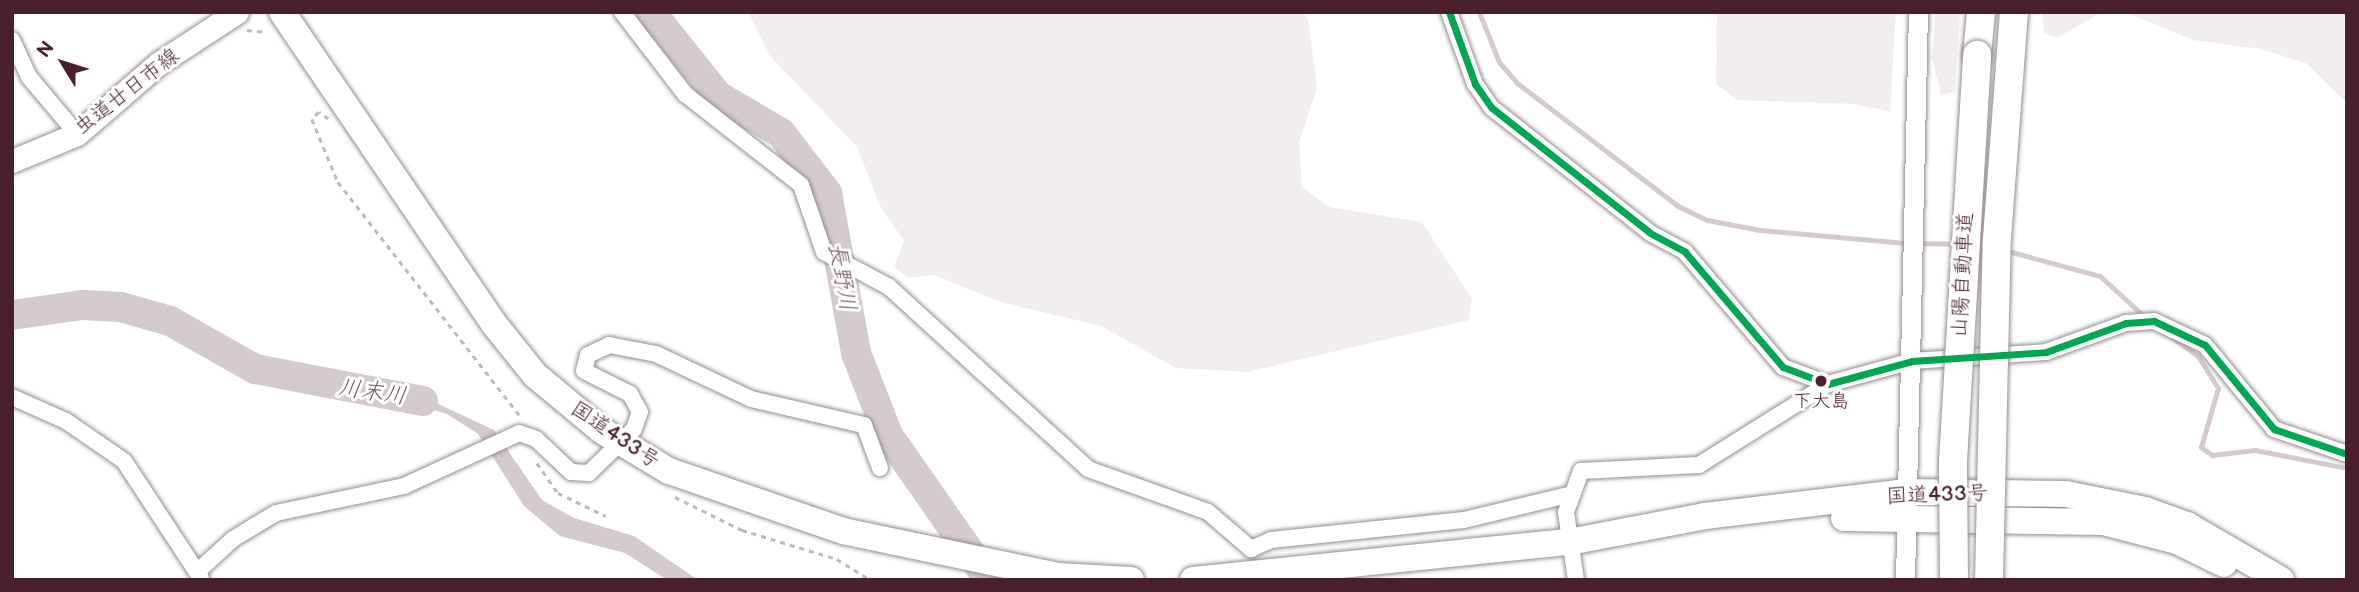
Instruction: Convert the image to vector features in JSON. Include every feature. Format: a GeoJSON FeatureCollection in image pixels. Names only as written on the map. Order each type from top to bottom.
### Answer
{"type":"FeatureCollection","features":[{"type":"Feature","properties":{"kind":"highway","name":"国道433号"},"geometry":{"type":"LineString","coordinates":[[282,12],[514,350],[556,395],[621,443],[669,471],[752,504],[924,551],[1019,569],[1131,580]]}},
{"type":"Feature","properties":{"kind":"highway","name":"山陽自動車道"},"geometry":{"type":"LineString","coordinates":[[1954,580],[1953,461],[1981,12]]}},
{"type":"Feature","properties":{"kind":"highway","name":"山陽自動車道"},"geometry":{"type":"LineString","coordinates":[[1989,580],[1997,238],[2014,13]]}},
{"type":"Feature","properties":{"kind":"highway","name":"国道433号"},"geometry":{"type":"LineString","coordinates":[[1193,580],[1265,577],[1573,542],[1704,516],[2066,494],[2145,510],[2187,525],[2281,580]]}},
{"type":"Feature","properties":{"kind":"highway","name":"国道433号"},"geometry":{"type":"LineString","coordinates":[[1905,503],[2065,518],[2139,529],[2250,580]]}},
{"type":"Feature","properties":{"kind":"main road","name":"虫道廿日市線"},"geometry":{"type":"LineString","coordinates":[[12,161],[76,134],[159,63],[237,22]]}},
{"type":"Feature","properties":{"kind":"street"},"geometry":{"type":"LineString","coordinates":[[622,12],[685,94],[800,185],[824,252],[864,268],[889,287],[1088,469],[1208,512],[1251,549],[1265,577]]}},
{"type":"Feature","properties":{"kind":"street"},"geometry":{"type":"LineString","coordinates":[[1449,12],[1475,84],[1492,108],[1650,233],[1685,252],[1773,359],[1828,384]]}},
{"type":"Feature","properties":{"kind":"street"},"geometry":{"type":"LineString","coordinates":[[1905,580],[1918,12]]}},
{"type":"Feature","properties":{"kind":"street"},"geometry":{"type":"LineString","coordinates":[[12,40],[29,77],[76,134]]}},
{"type":"Feature","properties":{"kind":"street"},"geometry":{"type":"LineString","coordinates":[[1576,580],[1568,495],[1573,480],[1590,468],[1622,473],[1699,465],[1828,384],[1912,361],[2046,352],[2126,323],[2168,324],[2205,345],[2274,429],[2347,454]]}},
{"type":"Feature","properties":{"kind":"street"},"geometry":{"type":"LineString","coordinates":[[12,397],[66,421],[124,461],[200,575],[233,538],[276,513],[404,486],[519,434],[581,475],[600,466],[637,425],[637,402],[584,371],[589,355],[609,345],[656,354],[751,398],[863,425],[880,468]]}},
{"type":"Feature","properties":{"kind":"street"},"geometry":{"type":"LineString","coordinates":[[1251,549],[1271,540],[1464,520],[1568,495]]}},
{"type":"Feature","properties":{"kind":"path"},"geometry":{"type":"LineString","coordinates":[[237,22],[272,37]]}},
{"type":"Feature","properties":{"kind":"path"},"geometry":{"type":"LineString","coordinates":[[319,112],[312,119],[338,182],[493,387],[511,402],[519,434]]}},
{"type":"Feature","properties":{"kind":"path"},"geometry":{"type":"LineString","coordinates":[[671,494],[742,530],[837,559],[871,580]]}},
{"type":"Feature","properties":{"kind":"shaded area"},"geometry":{"type":"Polygon","coordinates":[[[748,12],[1301,12],[1308,18],[1317,88],[1299,142],[1302,187],[1329,207],[1422,222],[1472,299],[1469,320],[1247,372],[1176,368],[1101,326],[1000,302],[934,275],[909,278],[894,267],[904,241],[881,208],[857,147],[769,55],[748,12]]]}},
{"type":"Feature","properties":{"kind":"shaded area"},"geometry":{"type":"Polygon","coordinates":[[[1717,12],[1896,12],[1890,112],[1855,104],[1737,100],[1716,84],[1717,12]]]}},
{"type":"Feature","properties":{"kind":"shaded area"},"geometry":{"type":"Polygon","coordinates":[[[1936,12],[1960,12],[1955,92],[1941,95],[1932,58],[1936,12]]]}},
{"type":"Feature","properties":{"kind":"shaded area"},"geometry":{"type":"Polygon","coordinates":[[[2042,12],[2102,12],[2057,38],[2044,33],[2042,12]]]}},
{"type":"Feature","properties":{"kind":"shaded area"},"geometry":{"type":"Polygon","coordinates":[[[2125,12],[2347,12],[2347,103],[2306,63],[2260,49],[2193,40],[2125,12]]]}},
{"type":"Feature","properties":{"kind":"shaded area"},"geometry":{"type":"Polygon","coordinates":[[[417,394],[494,430],[542,500],[574,518],[634,536],[698,580],[667,580],[625,553],[560,536],[524,506],[478,434],[447,414],[384,395],[417,394]]]}},
{"type":"Feature","properties":{"kind":"waterway","name":"長野川"},"geometry":{"type":"LineString","coordinates":[[651,12],[718,96],[781,133],[827,193],[856,353],[888,435],[989,580]]}},
{"type":"Feature","properties":{"kind":"waterway"},"geometry":{"type":"LineString","coordinates":[[1479,12],[1499,62],[1517,83],[1678,206],[1707,220],[1760,230],[1907,243]]}},
{"type":"Feature","properties":{"kind":"waterway"},"geometry":{"type":"LineString","coordinates":[[1917,243],[1956,244]]}},
{"type":"Feature","properties":{"kind":"waterway"},"geometry":{"type":"LineString","coordinates":[[2004,250],[2100,276],[2146,318]]}},
{"type":"Feature","properties":{"kind":"waterway","name":"川末川"},"geometry":{"type":"LineString","coordinates":[[12,315],[82,305],[121,307],[170,321],[255,369],[423,401]]}},
{"type":"Feature","properties":{"kind":"waterway"},"geometry":{"type":"LineString","coordinates":[[2173,338],[2198,356],[2218,388],[2201,447],[2212,455],[2255,450],[2347,468]]}},
{"type":"Feature","properties":{"kind":"transit line"},"geometry":{"type":"LineString","coordinates":[[1449,12],[1475,84],[1492,108],[1650,233],[1685,252],[1783,367],[1828,384],[1912,361],[2046,352],[2126,323],[2154,321],[2205,345],[2274,429],[2347,454]]}},
{"type":"Feature","properties":{"kind":"place","name":"下大島"},"geometry":{"type":"Point","coordinates":[1821,381]}}]}
